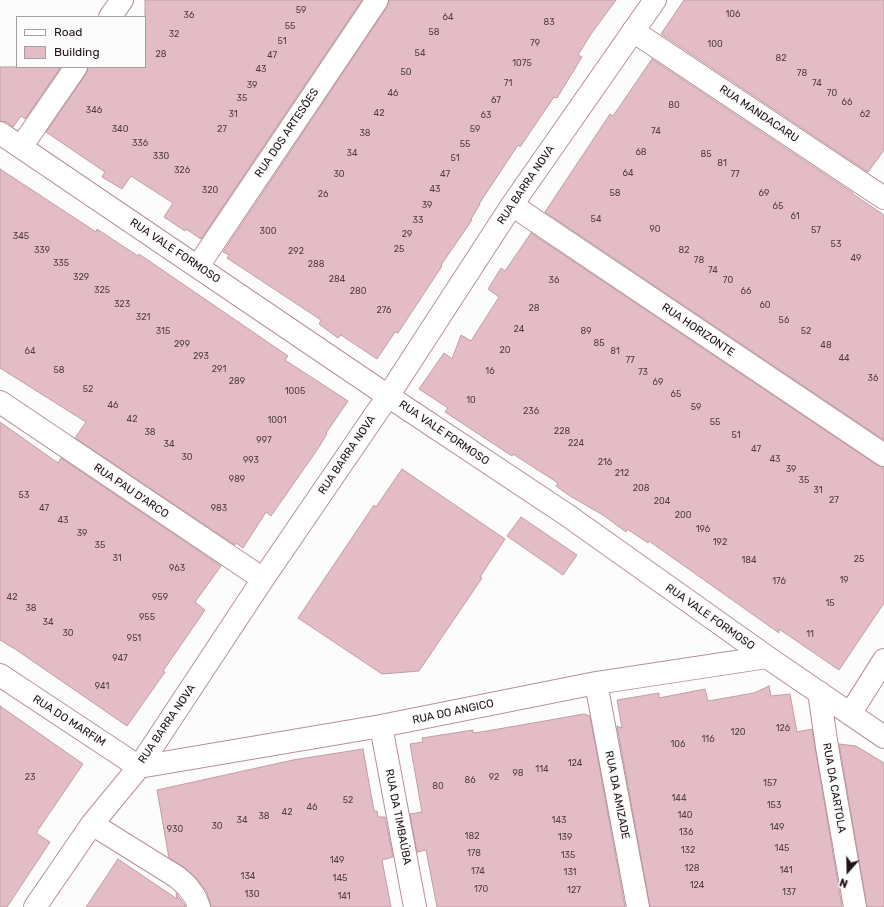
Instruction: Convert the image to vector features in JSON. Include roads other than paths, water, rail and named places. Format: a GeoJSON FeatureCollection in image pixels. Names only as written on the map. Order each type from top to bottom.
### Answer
{"type":"FeatureCollection","features":[{"type":"Feature","properties":{"kind":"street"},"geometry":{"type":"LineString","coordinates":[[111,16],[122,0]]}},
{"type":"Feature","properties":{"kind":"street","name":"RUA DOS ARTESÕES"},"geometry":{"type":"LineString","coordinates":[[198,266],[377,0]]}},
{"type":"Feature","properties":{"kind":"street","name":"RUA BARRA NOVA"},"geometry":{"type":"LineString","coordinates":[[35,907],[92,824],[139,767],[262,579],[388,396],[512,205],[654,0]]}},
{"type":"Feature","properties":{"kind":"street","name":"RUA MANDACARU"},"geometry":{"type":"LineString","coordinates":[[633,31],[884,198]]}},
{"type":"Feature","properties":{"kind":"street"},"geometry":{"type":"LineString","coordinates":[[21,147],[75,68]]}},
{"type":"Feature","properties":{"kind":"street","name":"RUA VALE FORMOSO"},"geometry":{"type":"LineString","coordinates":[[0,133],[388,396],[567,515],[767,657],[884,737]]}},
{"type":"Feature","properties":{"kind":"street","name":"RUA HORIZONTE"},"geometry":{"type":"LineString","coordinates":[[512,205],[884,455]]}},
{"type":"Feature","properties":{"kind":"street","name":"RUA PAU D'ARCO"},"geometry":{"type":"LineString","coordinates":[[0,402],[262,579]]}},
{"type":"Feature","properties":{"kind":"street","name":"RUA DO ANGICO"},"geometry":{"type":"LineString","coordinates":[[139,767],[381,726],[596,683],[767,657]]}},
{"type":"Feature","properties":{"kind":"street"},"geometry":{"type":"LineString","coordinates":[[850,714],[884,660]]}},
{"type":"Feature","properties":{"kind":"street","name":"RUA DO MARFIM"},"geometry":{"type":"LineString","coordinates":[[0,675],[139,767]]}},
{"type":"Feature","properties":{"kind":"street","name":"RUA DA AMIZADE"},"geometry":{"type":"LineString","coordinates":[[596,683],[638,907]]}},
{"type":"Feature","properties":{"kind":"street","name":"RUA DA CARTOLA"},"geometry":{"type":"LineString","coordinates":[[819,692],[855,907]]}},
{"type":"Feature","properties":{"kind":"street","name":"RUA DA TIMBAÚBA"},"geometry":{"type":"LineString","coordinates":[[381,726],[415,907]]}},
{"type":"Feature","properties":{"kind":"street"},"geometry":{"type":"LineString","coordinates":[[92,824],[177,877],[187,886],[195,897],[199,907]]}}]}
